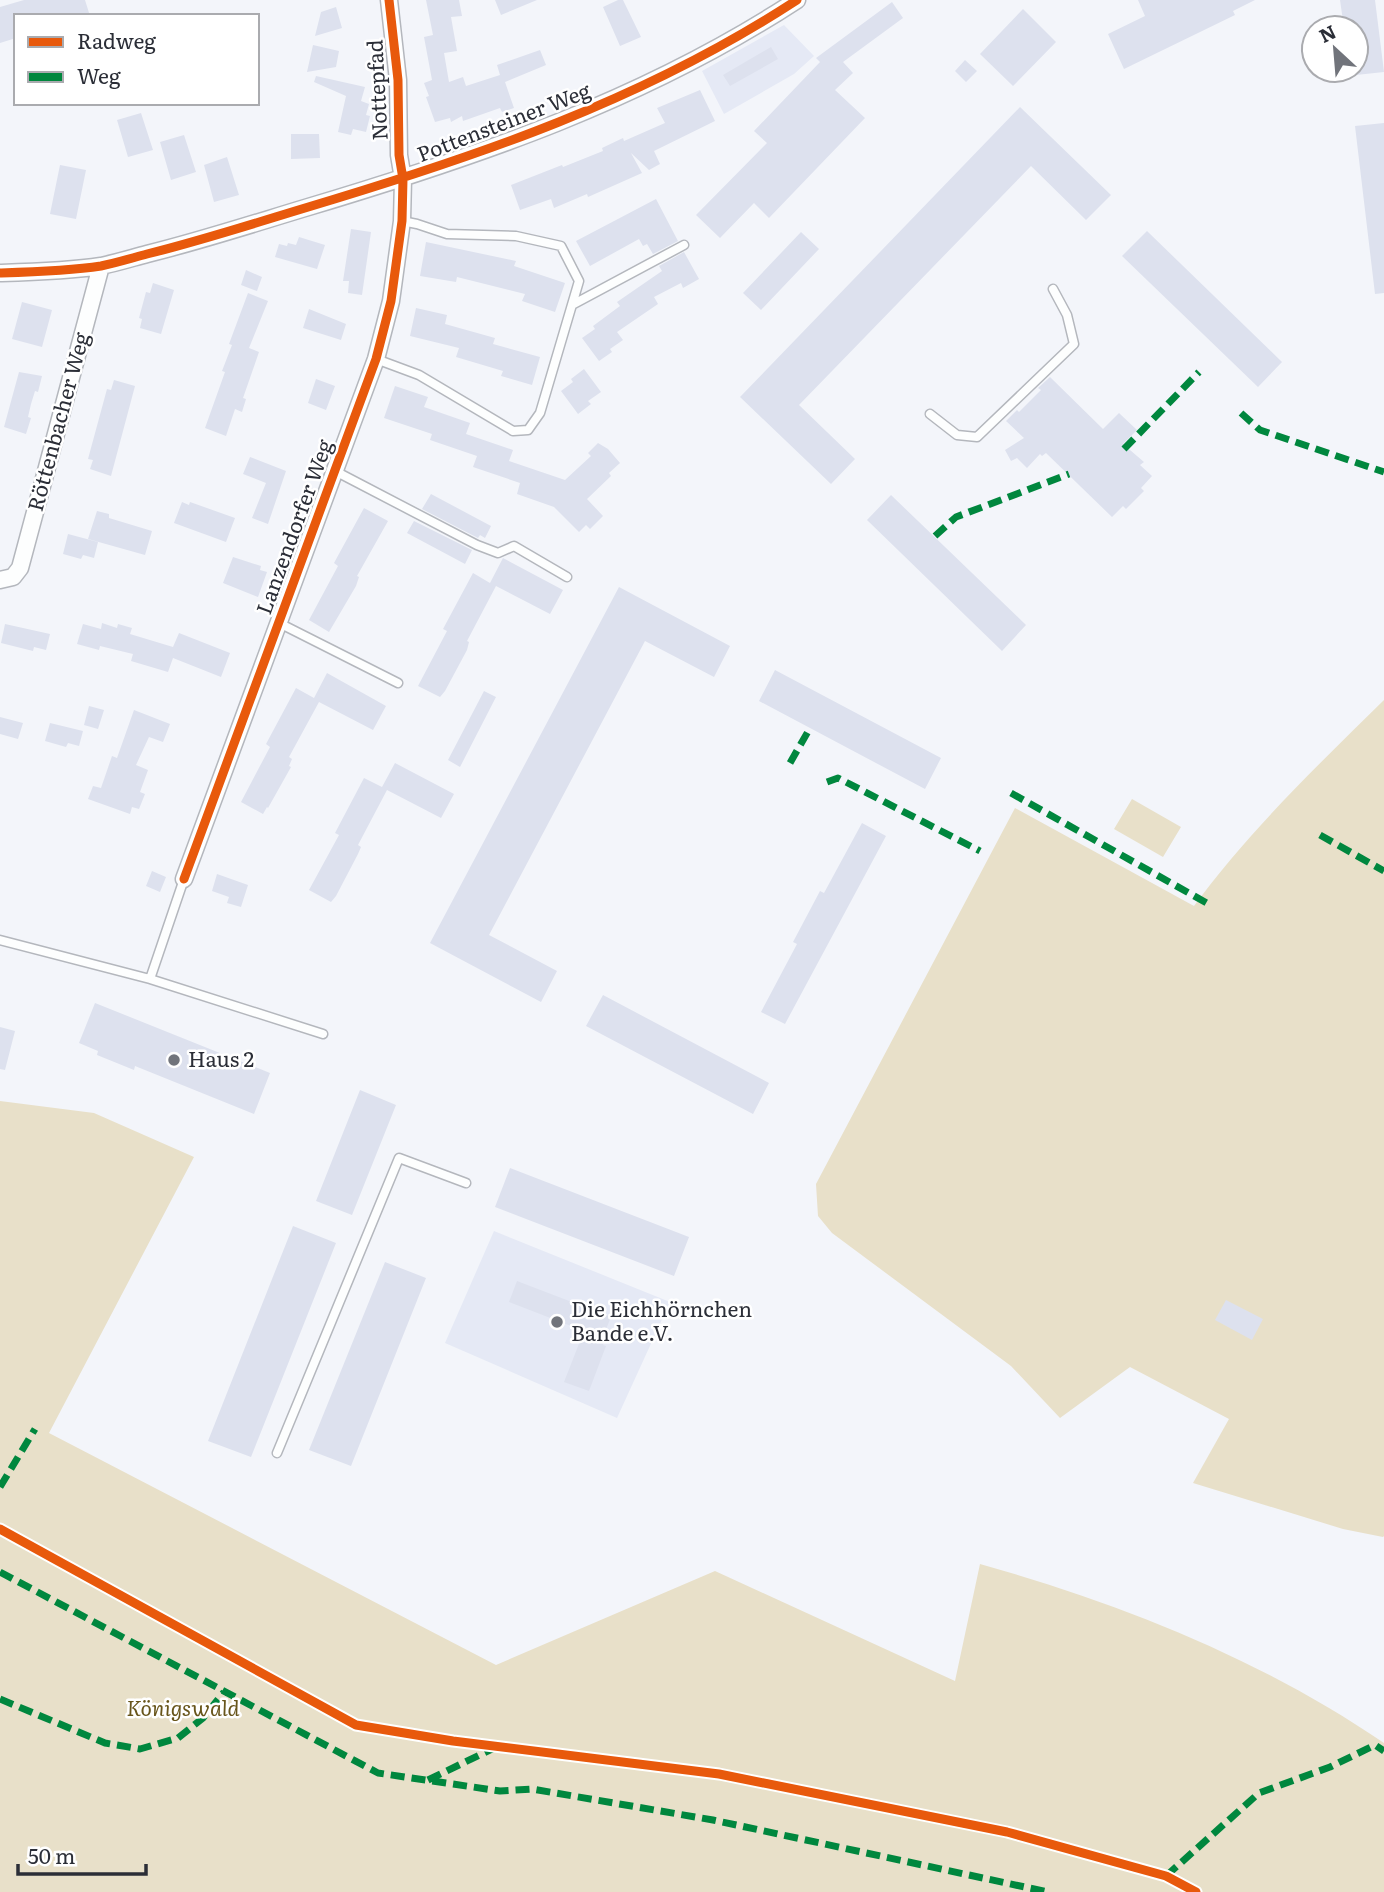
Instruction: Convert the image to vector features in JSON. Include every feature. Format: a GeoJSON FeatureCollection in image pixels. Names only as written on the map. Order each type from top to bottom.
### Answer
{"type":"FeatureCollection","features":[{"type":"Feature","properties":{"kind":"street","name":"Nottepfad"},"geometry":{"type":"LineString","coordinates":[[389,0],[398,80],[399,155],[403,179]]}},
{"type":"Feature","properties":{"kind":"street","name":"Pottensteiner Weg"},"geometry":{"type":"LineString","coordinates":[[0,274],[101,266],[177,247],[403,179],[522,138],[603,104],[719,45],[797,0]]}},
{"type":"Feature","properties":{"kind":"street","name":"Lanzendorfer Weg"},"geometry":{"type":"LineString","coordinates":[[184,879],[376,359],[391,301],[402,221],[403,179]]}},
{"type":"Feature","properties":{"kind":"street","name":"Röttenbacher Weg"},"geometry":{"type":"LineString","coordinates":[[7,579],[20,568],[101,266]]}},
{"type":"Feature","properties":{"kind":"lane"},"geometry":{"type":"LineString","coordinates":[[376,359],[419,375],[513,430],[528,429],[540,413],[579,281],[561,246],[516,236],[447,234],[417,223],[402,221]]}},
{"type":"Feature","properties":{"kind":"lane"},"geometry":{"type":"LineString","coordinates":[[572,305],[684,245]]}},
{"type":"Feature","properties":{"kind":"lane"},"geometry":{"type":"LineString","coordinates":[[930,414],[957,435],[977,437],[1074,344],[1068,315],[1053,289]]}},
{"type":"Feature","properties":{"kind":"lane"},"geometry":{"type":"LineString","coordinates":[[335,471],[477,545],[498,553],[514,546],[568,577]]}},
{"type":"Feature","properties":{"kind":"lane"},"geometry":{"type":"LineString","coordinates":[[279,622],[398,682]]}},
{"type":"Feature","properties":{"kind":"lane"},"geometry":{"type":"LineString","coordinates":[[150,979],[184,879]]}},
{"type":"Feature","properties":{"kind":"lane"},"geometry":{"type":"LineString","coordinates":[[0,940],[150,979],[323,1034]]}},
{"type":"Feature","properties":{"kind":"lane"},"geometry":{"type":"LineString","coordinates":[[277,1453],[399,1158],[466,1183]]}},
{"type":"Feature","properties":{"kind":"shaded area"},"geometry":{"type":"Polygon","coordinates":[[[784,25],[814,56],[794,74],[724,114],[702,71],[784,25]]]}},
{"type":"Feature","properties":{"kind":"shaded area","name":"Die Eichhörnchen Bande e.V."},"geometry":{"type":"Polygon","coordinates":[[[494,1231],[670,1302],[617,1418],[445,1343],[494,1231]]]}},
{"type":"Feature","properties":{"kind":"green space"},"geometry":{"type":"Polygon","coordinates":[[[1384,700],[1383,1537],[1343,1529],[1193,1483],[1229,1419],[1130,1367],[1060,1418],[1011,1366],[832,1233],[818,1216],[816,1184],[1015,808],[1194,906],[1261,825],[1384,700]]]}},
{"type":"Feature","properties":{"kind":"green space"},"geometry":{"type":"Polygon","coordinates":[[[1132,799],[1181,827],[1163,857],[1114,829],[1132,799]]]}},
{"type":"Feature","properties":{"kind":"green space","name":"Königswald"},"geometry":{"type":"Polygon","coordinates":[[[0,1101],[94,1113],[194,1157],[49,1433],[496,1665],[715,1571],[955,1681],[980,1564],[1086,1597],[1189,1637],[1239,1660],[1289,1685],[1384,1743],[1384,1892],[0,1892],[0,1101]]]}},
{"type":"Feature","properties":{"kind":"building"},"geometry":{"type":"Polygon","coordinates":[[[24,0],[85,0],[89,14],[14,14],[14,39],[0,43],[0,7],[24,0]]]}},
{"type":"Feature","properties":{"kind":"building"},"geometry":{"type":"Polygon","coordinates":[[[426,0],[459,0],[462,16],[451,17],[457,51],[444,53],[449,82],[463,77],[466,86],[500,75],[497,65],[540,50],[546,65],[505,82],[514,108],[502,112],[500,108],[463,121],[462,116],[451,122],[450,118],[435,122],[424,83],[432,80],[424,37],[433,35],[426,0]]]}},
{"type":"Feature","properties":{"kind":"building"},"geometry":{"type":"Polygon","coordinates":[[[495,0],[537,0],[501,15],[495,0]]]}},
{"type":"Feature","properties":{"kind":"building"},"geometry":{"type":"Polygon","coordinates":[[[623,0],[641,37],[620,46],[603,7],[623,0]]]}},
{"type":"Feature","properties":{"kind":"building"},"geometry":{"type":"Polygon","coordinates":[[[1138,0],[1255,0],[1233,11],[1235,15],[1124,69],[1108,34],[1145,16],[1138,0]]]}},
{"type":"Feature","properties":{"kind":"building"},"geometry":{"type":"Polygon","coordinates":[[[1340,0],[1375,0],[1384,72],[1370,74],[1370,14],[1342,14],[1340,0]]]}},
{"type":"Feature","properties":{"kind":"building"},"geometry":{"type":"Polygon","coordinates":[[[892,2],[903,18],[843,62],[853,73],[835,90],[865,118],[769,218],[754,203],[720,238],[696,215],[767,143],[754,131],[820,62],[816,58],[892,2]]]}},
{"type":"Feature","properties":{"kind":"building"},"geometry":{"type":"Polygon","coordinates":[[[336,7],[342,28],[315,36],[321,12],[336,7]]]}},
{"type":"Feature","properties":{"kind":"building"},"geometry":{"type":"Polygon","coordinates":[[[1023,9],[1056,42],[1013,86],[980,54],[1023,9]]]}},
{"type":"Feature","properties":{"kind":"building"},"geometry":{"type":"Polygon","coordinates":[[[313,45],[339,51],[336,67],[307,72],[313,45]]]}},
{"type":"Feature","properties":{"kind":"building"},"geometry":{"type":"Polygon","coordinates":[[[771,47],[778,59],[730,86],[723,75],[771,47]]]}},
{"type":"Feature","properties":{"kind":"building"},"geometry":{"type":"Polygon","coordinates":[[[965,60],[977,71],[966,82],[955,71],[965,60]]]}},
{"type":"Feature","properties":{"kind":"building"},"geometry":{"type":"Polygon","coordinates":[[[316,76],[365,87],[361,101],[369,104],[366,115],[370,116],[366,132],[353,129],[351,135],[338,132],[346,96],[314,82],[316,76]]]}},
{"type":"Feature","properties":{"kind":"building"},"geometry":{"type":"Polygon","coordinates":[[[700,90],[715,121],[654,151],[660,164],[649,170],[631,153],[642,173],[588,197],[587,194],[554,208],[551,199],[520,210],[511,185],[603,151],[602,148],[623,138],[624,141],[665,123],[657,108],[700,90]]]}},
{"type":"Feature","properties":{"kind":"building"},"geometry":{"type":"Polygon","coordinates":[[[1020,107],[1111,195],[1086,220],[1031,166],[799,405],[855,459],[831,484],[740,397],[1020,107]]]}},
{"type":"Feature","properties":{"kind":"building"},"geometry":{"type":"Polygon","coordinates":[[[141,113],[153,150],[128,157],[117,120],[141,113]]]}},
{"type":"Feature","properties":{"kind":"building"},"geometry":{"type":"Polygon","coordinates":[[[1384,123],[1384,293],[1375,294],[1355,126],[1384,123]]]}},
{"type":"Feature","properties":{"kind":"building"},"geometry":{"type":"Polygon","coordinates":[[[291,134],[319,134],[320,158],[291,159],[291,134]]]}},
{"type":"Feature","properties":{"kind":"building"},"geometry":{"type":"Polygon","coordinates":[[[184,135],[196,172],[171,180],[160,142],[184,135]]]}},
{"type":"Feature","properties":{"kind":"building"},"geometry":{"type":"Polygon","coordinates":[[[227,157],[239,195],[214,202],[204,165],[227,157]]]}},
{"type":"Feature","properties":{"kind":"building"},"geometry":{"type":"Polygon","coordinates":[[[60,165],[86,170],[76,219],[50,214],[60,165]]]}},
{"type":"Feature","properties":{"kind":"building"},"geometry":{"type":"Polygon","coordinates":[[[656,199],[678,241],[653,254],[647,244],[643,246],[639,239],[590,266],[576,241],[656,199]]]}},
{"type":"Feature","properties":{"kind":"building"},"geometry":{"type":"Polygon","coordinates":[[[351,229],[371,232],[362,295],[348,293],[349,281],[343,281],[351,229]]]}},
{"type":"Feature","properties":{"kind":"building"},"geometry":{"type":"Polygon","coordinates":[[[1147,231],[1282,362],[1258,387],[1122,256],[1147,231]]]}},
{"type":"Feature","properties":{"kind":"building"},"geometry":{"type":"Polygon","coordinates":[[[801,232],[819,249],[761,310],[743,293],[801,232]]]}},
{"type":"Feature","properties":{"kind":"building"},"geometry":{"type":"Polygon","coordinates":[[[299,237],[325,245],[317,269],[275,257],[279,244],[296,245],[299,237]]]}},
{"type":"Feature","properties":{"kind":"building"},"geometry":{"type":"Polygon","coordinates":[[[426,242],[516,261],[514,266],[565,283],[555,312],[522,301],[525,294],[457,277],[456,282],[420,276],[426,242]]]}},
{"type":"Feature","properties":{"kind":"building"},"geometry":{"type":"Polygon","coordinates":[[[684,252],[699,279],[683,288],[681,283],[654,297],[658,304],[617,332],[623,340],[599,361],[582,338],[620,306],[617,302],[662,271],[659,266],[684,252]]]}},
{"type":"Feature","properties":{"kind":"building"},"geometry":{"type":"Polygon","coordinates":[[[246,270],[262,277],[257,291],[241,285],[246,270]]]}},
{"type":"Feature","properties":{"kind":"building"},"geometry":{"type":"Polygon","coordinates":[[[153,283],[174,290],[161,334],[140,328],[142,319],[139,318],[146,292],[150,293],[153,283]]]}},
{"type":"Feature","properties":{"kind":"building"},"geometry":{"type":"Polygon","coordinates":[[[248,293],[268,301],[249,348],[259,352],[243,398],[246,399],[242,412],[235,409],[226,436],[205,428],[225,372],[222,371],[232,345],[229,344],[248,293]]]}},
{"type":"Feature","properties":{"kind":"building"},"geometry":{"type":"Polygon","coordinates":[[[22,302],[52,310],[42,347],[12,339],[22,302]]]}},
{"type":"Feature","properties":{"kind":"building"},"geometry":{"type":"Polygon","coordinates":[[[416,308],[447,315],[445,324],[495,338],[493,344],[540,357],[532,385],[501,376],[503,371],[456,357],[459,348],[410,336],[416,308]]]}},
{"type":"Feature","properties":{"kind":"building"},"geometry":{"type":"Polygon","coordinates":[[[309,309],[346,324],[341,340],[303,328],[309,309]]]}},
{"type":"Feature","properties":{"kind":"building"},"geometry":{"type":"Polygon","coordinates":[[[584,369],[601,392],[588,401],[591,404],[578,414],[561,391],[584,369]]]}},
{"type":"Feature","properties":{"kind":"building"},"geometry":{"type":"Polygon","coordinates":[[[19,372],[42,376],[38,392],[35,391],[31,404],[28,417],[31,418],[26,434],[4,427],[19,372]]]}},
{"type":"Feature","properties":{"kind":"building"},"geometry":{"type":"Polygon","coordinates":[[[1050,377],[1103,429],[1119,413],[1137,430],[1123,444],[1144,462],[1140,465],[1152,476],[1141,488],[1144,491],[1126,509],[1123,506],[1112,517],[1046,453],[1042,456],[1040,454],[1027,468],[1017,458],[1011,461],[1005,450],[1024,438],[1006,421],[1041,390],[1038,388],[1050,377]]]}},
{"type":"Feature","properties":{"kind":"building"},"geometry":{"type":"Polygon","coordinates":[[[316,379],[335,386],[326,410],[308,403],[316,379]]]}},
{"type":"Feature","properties":{"kind":"building"},"geometry":{"type":"Polygon","coordinates":[[[114,380],[135,386],[111,476],[90,469],[93,460],[88,459],[107,389],[111,390],[114,380]]]}},
{"type":"Feature","properties":{"kind":"building"},"geometry":{"type":"Polygon","coordinates":[[[395,386],[428,397],[424,407],[470,423],[466,434],[513,450],[509,461],[565,480],[591,456],[588,453],[598,443],[608,449],[620,463],[609,473],[611,476],[587,499],[603,516],[590,529],[586,525],[579,532],[554,507],[517,494],[520,483],[473,467],[477,456],[430,440],[432,434],[384,418],[395,386]]]}},
{"type":"Feature","properties":{"kind":"building"},"geometry":{"type":"Polygon","coordinates":[[[250,457],[286,471],[268,524],[252,518],[266,483],[243,474],[250,457]]]}},
{"type":"Feature","properties":{"kind":"building"},"geometry":{"type":"Polygon","coordinates":[[[431,494],[491,526],[485,538],[480,535],[478,538],[422,509],[431,494]]]}},
{"type":"Feature","properties":{"kind":"building"},"geometry":{"type":"Polygon","coordinates":[[[891,495],[1026,625],[1002,651],[867,520],[891,495]]]}},
{"type":"Feature","properties":{"kind":"building"},"geometry":{"type":"Polygon","coordinates":[[[182,502],[189,505],[190,502],[235,518],[226,542],[174,523],[182,502]]]}},
{"type":"Feature","properties":{"kind":"building"},"geometry":{"type":"Polygon","coordinates":[[[364,508],[388,521],[357,576],[356,586],[329,632],[309,620],[338,566],[334,563],[364,508]]]}},
{"type":"Feature","properties":{"kind":"building"},"geometry":{"type":"Polygon","coordinates":[[[97,511],[109,514],[109,518],[152,531],[145,555],[88,539],[97,511]]]}},
{"type":"Feature","properties":{"kind":"building"},"geometry":{"type":"Polygon","coordinates":[[[414,521],[472,550],[465,564],[407,533],[414,521]]]}},
{"type":"Feature","properties":{"kind":"building"},"geometry":{"type":"Polygon","coordinates":[[[68,534],[98,542],[94,558],[83,555],[81,559],[63,554],[68,534]]]}},
{"type":"Feature","properties":{"kind":"building"},"geometry":{"type":"Polygon","coordinates":[[[233,557],[261,566],[260,570],[267,572],[258,597],[223,583],[233,557]]]}},
{"type":"Feature","properties":{"kind":"building"},"geometry":{"type":"Polygon","coordinates":[[[503,558],[563,590],[550,614],[496,586],[445,691],[440,697],[418,686],[447,631],[443,629],[473,573],[490,583],[503,558]]]}},
{"type":"Feature","properties":{"kind":"building"},"geometry":{"type":"Polygon","coordinates":[[[619,587],[730,646],[714,677],[645,641],[489,935],[557,971],[541,1002],[430,943],[619,587]]]}},
{"type":"Feature","properties":{"kind":"building"},"geometry":{"type":"Polygon","coordinates":[[[102,623],[117,628],[118,624],[132,628],[130,634],[173,647],[179,633],[230,653],[221,677],[173,658],[168,672],[131,661],[133,654],[77,644],[83,624],[101,629],[102,623]]]}},
{"type":"Feature","properties":{"kind":"building"},"geometry":{"type":"Polygon","coordinates":[[[5,624],[50,634],[46,650],[34,647],[33,651],[1,643],[5,624]]]}},
{"type":"Feature","properties":{"kind":"building"},"geometry":{"type":"Polygon","coordinates":[[[775,670],[941,758],[925,789],[759,701],[775,670]]]}},
{"type":"Feature","properties":{"kind":"building"},"geometry":{"type":"Polygon","coordinates":[[[327,673],[386,706],[373,730],[319,702],[289,757],[292,759],[289,766],[291,767],[268,808],[263,814],[241,802],[270,747],[266,744],[296,688],[314,698],[327,673]]]}},
{"type":"Feature","properties":{"kind":"building"},"geometry":{"type":"Polygon","coordinates":[[[484,691],[496,697],[460,767],[448,760],[484,691]]]}},
{"type":"Feature","properties":{"kind":"building"},"geometry":{"type":"Polygon","coordinates":[[[89,706],[104,710],[98,729],[84,725],[89,706]]]}},
{"type":"Feature","properties":{"kind":"building"},"geometry":{"type":"Polygon","coordinates":[[[134,710],[170,724],[163,742],[149,737],[136,765],[148,770],[140,792],[145,794],[139,809],[132,807],[130,814],[88,799],[93,786],[101,788],[112,756],[117,758],[134,710]]]}},
{"type":"Feature","properties":{"kind":"building"},"geometry":{"type":"Polygon","coordinates":[[[0,717],[23,723],[18,739],[0,734],[0,717]]]}},
{"type":"Feature","properties":{"kind":"building"},"geometry":{"type":"Polygon","coordinates":[[[50,723],[83,731],[79,746],[68,743],[66,747],[45,741],[50,723]]]}},
{"type":"Feature","properties":{"kind":"building"},"geometry":{"type":"Polygon","coordinates":[[[395,763],[454,794],[441,818],[387,790],[358,845],[361,847],[358,854],[336,896],[331,902],[309,890],[339,835],[335,833],[364,778],[382,787],[395,763]]]}},
{"type":"Feature","properties":{"kind":"building"},"geometry":{"type":"Polygon","coordinates":[[[862,823],[886,836],[785,1024],[761,1012],[797,944],[793,942],[820,891],[824,893],[862,823]]]}},
{"type":"Feature","properties":{"kind":"building"},"geometry":{"type":"Polygon","coordinates":[[[152,871],[166,877],[160,892],[146,886],[152,871]]]}},
{"type":"Feature","properties":{"kind":"building"},"geometry":{"type":"Polygon","coordinates":[[[217,874],[248,885],[241,907],[227,903],[229,897],[212,891],[217,874]]]}},
{"type":"Feature","properties":{"kind":"building"},"geometry":{"type":"Polygon","coordinates":[[[603,995],[769,1083],[753,1114],[586,1026],[603,995]]]}},
{"type":"Feature","properties":{"kind":"building","name":"Haus 2"},"geometry":{"type":"Polygon","coordinates":[[[95,1003],[270,1073],[254,1114],[135,1066],[134,1070],[97,1055],[98,1051],[79,1043],[95,1003]]]}},
{"type":"Feature","properties":{"kind":"building"},"geometry":{"type":"Polygon","coordinates":[[[0,1027],[15,1031],[5,1070],[0,1069],[0,1027]]]}},
{"type":"Feature","properties":{"kind":"building"},"geometry":{"type":"Polygon","coordinates":[[[360,1090],[396,1105],[352,1215],[316,1201],[360,1090]]]}},
{"type":"Feature","properties":{"kind":"building"},"geometry":{"type":"Polygon","coordinates":[[[510,1168],[689,1237],[674,1276],[495,1207],[510,1168]]]}},
{"type":"Feature","properties":{"kind":"building"},"geometry":{"type":"Polygon","coordinates":[[[293,1226],[336,1243],[251,1457],[208,1441],[293,1226]]]}},
{"type":"Feature","properties":{"kind":"building"},"geometry":{"type":"Polygon","coordinates":[[[385,1262],[426,1278],[351,1466],[309,1450],[385,1262]]]}},
{"type":"Feature","properties":{"kind":"building"},"geometry":{"type":"Polygon","coordinates":[[[517,1281],[611,1317],[604,1334],[607,1335],[603,1345],[606,1346],[589,1391],[564,1382],[584,1331],[509,1302],[517,1281]]]}},
{"type":"Feature","properties":{"kind":"building"},"geometry":{"type":"Polygon","coordinates":[[[1226,1300],[1263,1319],[1252,1340],[1215,1320],[1226,1300]]]}},
{"type":"Feature","properties":{"kind":"marked path"},"geometry":{"type":"LineString","coordinates":[[1124,449],[1199,372]]}},
{"type":"Feature","properties":{"kind":"marked path"},"geometry":{"type":"LineString","coordinates":[[1241,413],[1260,430],[1384,472]]}},
{"type":"Feature","properties":{"kind":"marked path"},"geometry":{"type":"LineString","coordinates":[[935,536],[956,517],[1069,474]]}},
{"type":"Feature","properties":{"kind":"marked path"},"geometry":{"type":"LineString","coordinates":[[790,763],[810,728]]}},
{"type":"Feature","properties":{"kind":"marked path"},"geometry":{"type":"LineString","coordinates":[[827,782],[838,778],[980,851]]}},
{"type":"Feature","properties":{"kind":"marked path"},"geometry":{"type":"LineString","coordinates":[[1011,793],[1212,906]]}},
{"type":"Feature","properties":{"kind":"marked path"},"geometry":{"type":"LineString","coordinates":[[1320,835],[1384,871]]}},
{"type":"Feature","properties":{"kind":"marked path"},"geometry":{"type":"LineString","coordinates":[[0,1487],[35,1429]]}},
{"type":"Feature","properties":{"kind":"marked path"},"geometry":{"type":"LineString","coordinates":[[0,1572],[378,1773],[500,1791],[532,1789],[713,1820],[1048,1892]]}},
{"type":"Feature","properties":{"kind":"marked path"},"geometry":{"type":"LineString","coordinates":[[0,1699],[105,1743],[140,1749],[178,1738],[203,1718],[224,1692]]}},
{"type":"Feature","properties":{"kind":"marked path"},"geometry":{"type":"LineString","coordinates":[[1166,1876],[1259,1793],[1330,1767],[1375,1745],[1384,1751]]}},
{"type":"Feature","properties":{"kind":"marked path"},"geometry":{"type":"LineString","coordinates":[[428,1780],[494,1748]]}},
{"type":"Feature","properties":{"kind":"cycle path"},"geometry":{"type":"LineString","coordinates":[[184,879],[376,359],[391,301],[402,221],[403,179],[399,155],[398,80],[389,0]]}},
{"type":"Feature","properties":{"kind":"cycle path"},"geometry":{"type":"LineString","coordinates":[[0,273],[101,266],[187,244],[434,168],[497,146],[620,96],[739,36],[797,0]]}},
{"type":"Feature","properties":{"kind":"cycle path"},"geometry":{"type":"LineString","coordinates":[[0,1529],[356,1725],[453,1741],[719,1774],[1007,1832],[1166,1876],[1196,1892]]}},
{"type":"Feature","properties":{"kind":"place","name":"Haus 2"},"geometry":{"type":"Point","coordinates":[174,1060]}},
{"type":"Feature","properties":{"kind":"place","name":"Die Eichhörnchen Bande e.V."},"geometry":{"type":"Point","coordinates":[557,1322]}}]}
